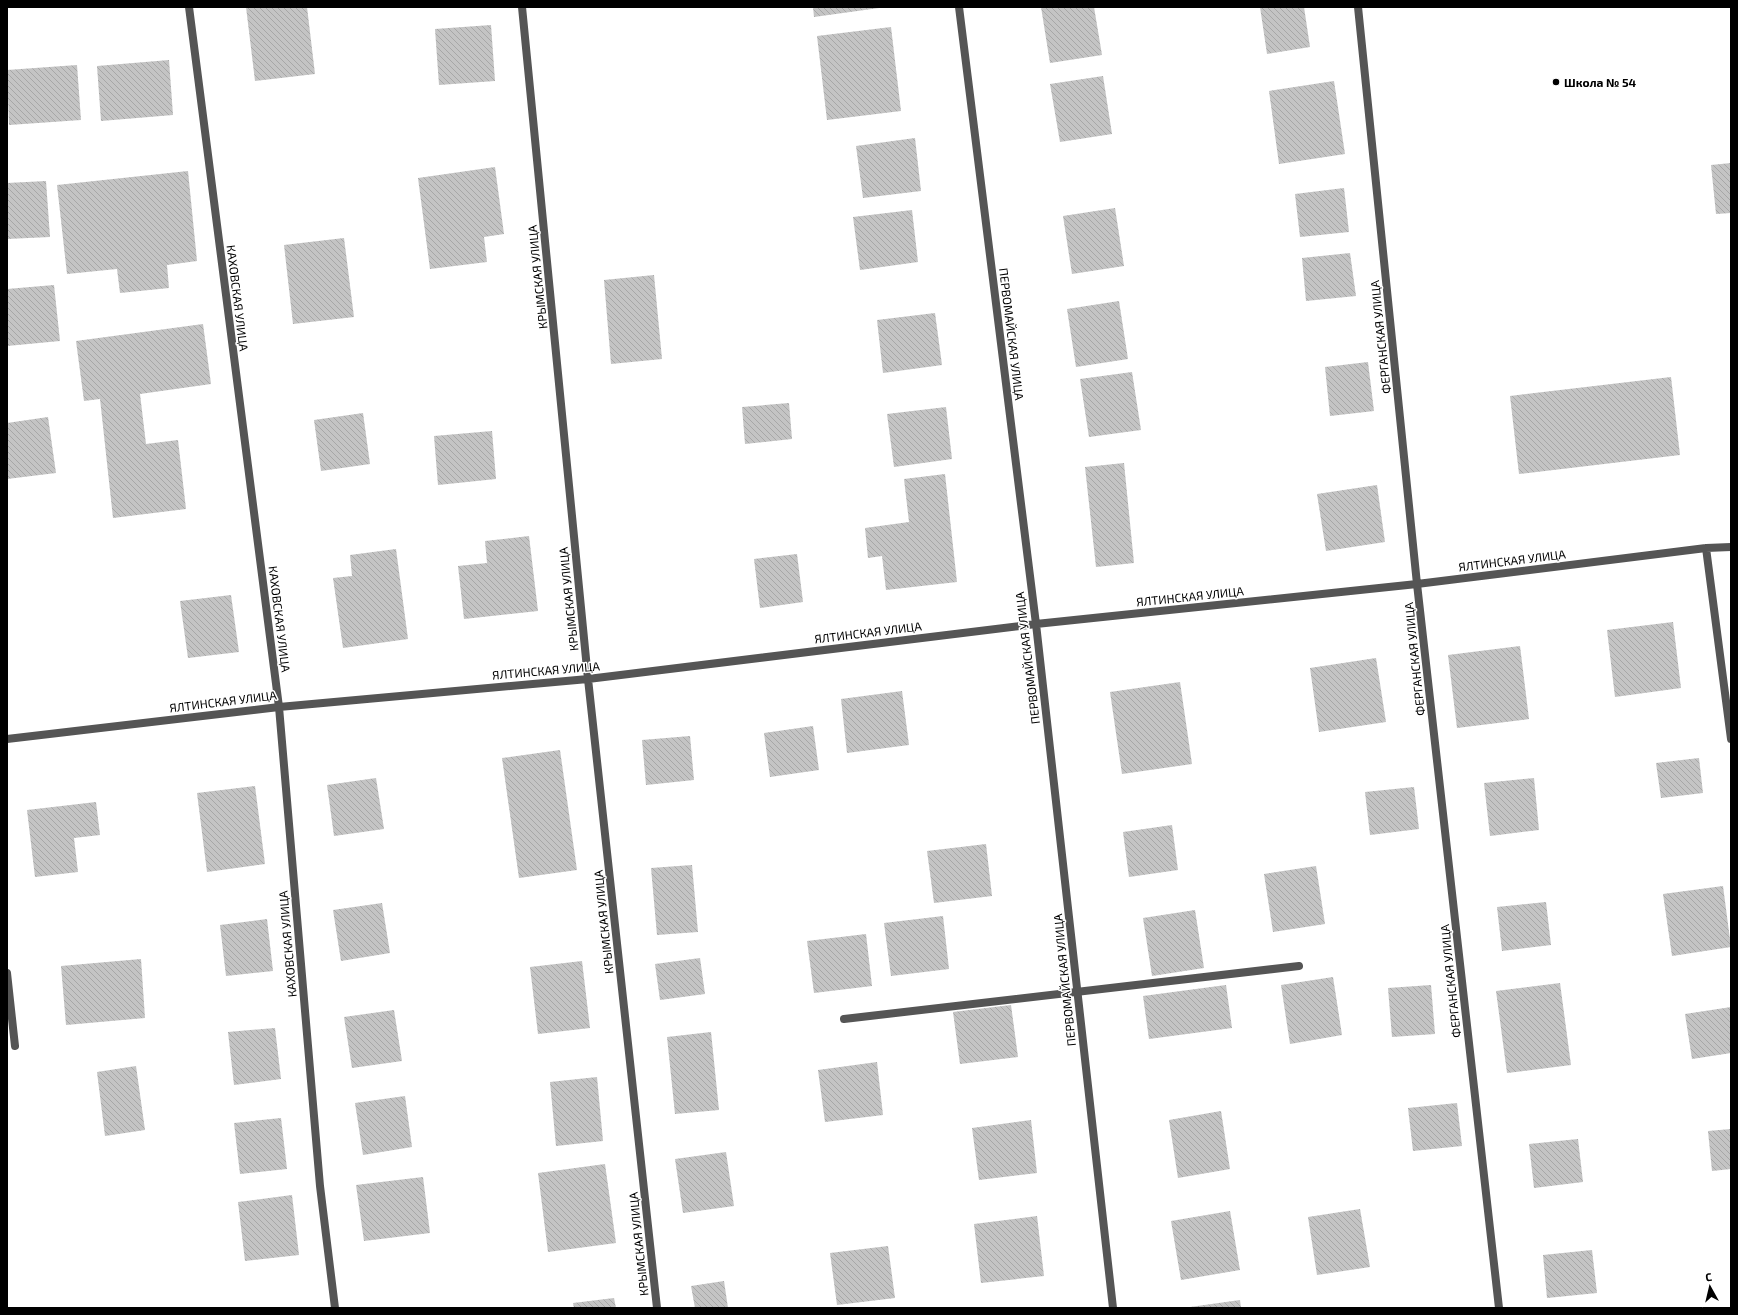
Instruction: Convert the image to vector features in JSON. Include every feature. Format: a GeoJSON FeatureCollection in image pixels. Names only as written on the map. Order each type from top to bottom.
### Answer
{"type":"FeatureCollection","features":[{"type":"Feature","properties":{"kind":"street","name":"КАХОВСКАЯ УЛИЦА"},"geometry":{"type":"LineString","coordinates":[[189,7],[279,706],[320,1186],[335,1308]]}},
{"type":"Feature","properties":{"kind":"street","name":"КРЫМСКАЯ УЛИЦА"},"geometry":{"type":"LineString","coordinates":[[522,7],[588,679],[657,1308]]}},
{"type":"Feature","properties":{"kind":"street","name":"ПЕРВОМАЙСКАЯ УЛИЦА"},"geometry":{"type":"LineString","coordinates":[[959,7],[1036,624],[1113,1308]]}},
{"type":"Feature","properties":{"kind":"street","name":"ФЕРГАНСКАЯ УЛИЦА"},"geometry":{"type":"LineString","coordinates":[[1358,7],[1417,584],[1499,1308]]}},
{"type":"Feature","properties":{"kind":"street","name":"ЯЛТИНСКАЯ УЛИЦА"},"geometry":{"type":"LineString","coordinates":[[7,739],[279,706],[588,679],[1036,624],[1417,584],[1706,548],[1731,547]]}},
{"type":"Feature","properties":{"kind":"street"},"geometry":{"type":"LineString","coordinates":[[1706,548],[1731,739]]}},
{"type":"Feature","properties":{"kind":"street"},"geometry":{"type":"LineString","coordinates":[[844,1019],[1299,966]]}},
{"type":"Feature","properties":{"kind":"street"},"geometry":{"type":"LineString","coordinates":[[7,973],[14,1046]]}},
{"type":"Feature","properties":{"kind":"building"},"geometry":{"type":"Polygon","coordinates":[[[246,7],[307,7],[315,74],[255,81],[246,7]]]}},
{"type":"Feature","properties":{"kind":"building"},"geometry":{"type":"Polygon","coordinates":[[[813,7],[879,7],[879,8],[814,17],[813,7]]]}},
{"type":"Feature","properties":{"kind":"building"},"geometry":{"type":"Polygon","coordinates":[[[1041,7],[1094,7],[1102,55],[1050,63],[1041,7]]]}},
{"type":"Feature","properties":{"kind":"building"},"geometry":{"type":"Polygon","coordinates":[[[1260,7],[1304,7],[1310,47],[1267,54],[1260,7]]]}},
{"type":"Feature","properties":{"kind":"building"},"geometry":{"type":"Polygon","coordinates":[[[491,25],[495,81],[439,85],[435,29],[491,25]]]}},
{"type":"Feature","properties":{"kind":"building"},"geometry":{"type":"Polygon","coordinates":[[[891,27],[901,111],[827,120],[817,36],[891,27]]]}},
{"type":"Feature","properties":{"kind":"building"},"geometry":{"type":"Polygon","coordinates":[[[169,60],[173,115],[101,121],[97,66],[169,60]]]}},
{"type":"Feature","properties":{"kind":"building"},"geometry":{"type":"Polygon","coordinates":[[[77,65],[81,120],[9,125],[7,70],[77,65]]]}},
{"type":"Feature","properties":{"kind":"building"},"geometry":{"type":"Polygon","coordinates":[[[1103,76],[1112,134],[1060,142],[1050,84],[1103,76]]]}},
{"type":"Feature","properties":{"kind":"building"},"geometry":{"type":"Polygon","coordinates":[[[1334,81],[1345,154],[1279,164],[1269,91],[1334,81]]]}},
{"type":"Feature","properties":{"kind":"building"},"geometry":{"type":"Polygon","coordinates":[[[915,138],[921,191],[863,198],[856,146],[915,138]]]}},
{"type":"Feature","properties":{"kind":"building"},"geometry":{"type":"Polygon","coordinates":[[[1731,163],[1731,213],[1716,214],[1711,165],[1731,163]]]}},
{"type":"Feature","properties":{"kind":"building"},"geometry":{"type":"Polygon","coordinates":[[[495,167],[504,234],[484,237],[487,262],[430,269],[418,178],[495,167]]]}},
{"type":"Feature","properties":{"kind":"building"},"geometry":{"type":"Polygon","coordinates":[[[188,171],[197,261],[167,265],[169,288],[120,293],[117,269],[67,274],[57,185],[188,171]]]}},
{"type":"Feature","properties":{"kind":"building"},"geometry":{"type":"Polygon","coordinates":[[[46,181],[50,237],[7,239],[7,183],[46,181]]]}},
{"type":"Feature","properties":{"kind":"building"},"geometry":{"type":"Polygon","coordinates":[[[1344,188],[1349,232],[1300,237],[1295,194],[1344,188]]]}},
{"type":"Feature","properties":{"kind":"building"},"geometry":{"type":"Polygon","coordinates":[[[1115,208],[1124,266],[1072,274],[1063,216],[1115,208]]]}},
{"type":"Feature","properties":{"kind":"building"},"geometry":{"type":"Polygon","coordinates":[[[912,210],[918,262],[860,270],[853,217],[912,210]]]}},
{"type":"Feature","properties":{"kind":"building"},"geometry":{"type":"Polygon","coordinates":[[[344,238],[354,317],[293,324],[284,245],[344,238]]]}},
{"type":"Feature","properties":{"kind":"building"},"geometry":{"type":"Polygon","coordinates":[[[1350,253],[1356,296],[1306,301],[1302,258],[1350,253]]]}},
{"type":"Feature","properties":{"kind":"building"},"geometry":{"type":"Polygon","coordinates":[[[654,275],[662,359],[611,364],[604,280],[654,275]]]}},
{"type":"Feature","properties":{"kind":"building"},"geometry":{"type":"Polygon","coordinates":[[[54,285],[60,341],[7,346],[7,289],[54,285]]]}},
{"type":"Feature","properties":{"kind":"building"},"geometry":{"type":"Polygon","coordinates":[[[1119,301],[1128,359],[1076,367],[1067,309],[1119,301]]]}},
{"type":"Feature","properties":{"kind":"building"},"geometry":{"type":"Polygon","coordinates":[[[935,313],[942,365],[883,373],[877,320],[935,313]]]}},
{"type":"Feature","properties":{"kind":"building"},"geometry":{"type":"Polygon","coordinates":[[[203,324],[211,384],[140,394],[146,444],[178,440],[186,509],[113,518],[100,399],[84,401],[76,341],[203,324]]]}},
{"type":"Feature","properties":{"kind":"building"},"geometry":{"type":"Polygon","coordinates":[[[1368,362],[1374,411],[1330,416],[1325,367],[1368,362]]]}},
{"type":"Feature","properties":{"kind":"building"},"geometry":{"type":"Polygon","coordinates":[[[1132,372],[1141,430],[1089,437],[1080,379],[1132,372]]]}},
{"type":"Feature","properties":{"kind":"building"},"geometry":{"type":"Polygon","coordinates":[[[1671,377],[1680,455],[1519,474],[1510,396],[1671,377]]]}},
{"type":"Feature","properties":{"kind":"building"},"geometry":{"type":"Polygon","coordinates":[[[789,403],[792,439],[745,444],[742,407],[789,403]]]}},
{"type":"Feature","properties":{"kind":"building"},"geometry":{"type":"Polygon","coordinates":[[[946,407],[952,459],[894,467],[887,414],[946,407]]]}},
{"type":"Feature","properties":{"kind":"building"},"geometry":{"type":"Polygon","coordinates":[[[363,413],[370,464],[321,471],[314,420],[363,413]]]}},
{"type":"Feature","properties":{"kind":"building"},"geometry":{"type":"Polygon","coordinates":[[[48,417],[56,473],[7,479],[7,423],[48,417]]]}},
{"type":"Feature","properties":{"kind":"building"},"geometry":{"type":"Polygon","coordinates":[[[492,431],[496,479],[438,485],[434,436],[492,431]]]}},
{"type":"Feature","properties":{"kind":"building"},"geometry":{"type":"Polygon","coordinates":[[[1124,463],[1134,563],[1096,567],[1085,467],[1124,463]]]}},
{"type":"Feature","properties":{"kind":"building"},"geometry":{"type":"Polygon","coordinates":[[[945,474],[957,582],[886,590],[882,556],[868,558],[865,528],[909,522],[904,479],[945,474]]]}},
{"type":"Feature","properties":{"kind":"building"},"geometry":{"type":"Polygon","coordinates":[[[1377,485],[1385,542],[1326,551],[1317,494],[1377,485]]]}},
{"type":"Feature","properties":{"kind":"building"},"geometry":{"type":"Polygon","coordinates":[[[529,536],[538,611],[464,619],[458,566],[487,563],[485,541],[529,536]]]}},
{"type":"Feature","properties":{"kind":"building"},"geometry":{"type":"Polygon","coordinates":[[[396,549],[408,639],[343,648],[333,578],[352,576],[350,555],[396,549]]]}},
{"type":"Feature","properties":{"kind":"building"},"geometry":{"type":"Polygon","coordinates":[[[797,554],[803,602],[760,608],[754,559],[797,554]]]}},
{"type":"Feature","properties":{"kind":"building"},"geometry":{"type":"Polygon","coordinates":[[[231,595],[239,652],[188,658],[180,601],[231,595]]]}},
{"type":"Feature","properties":{"kind":"building"},"geometry":{"type":"Polygon","coordinates":[[[1673,622],[1681,688],[1615,697],[1607,630],[1673,622]]]}},
{"type":"Feature","properties":{"kind":"building"},"geometry":{"type":"Polygon","coordinates":[[[1520,646],[1529,719],[1457,728],[1448,655],[1520,646]]]}},
{"type":"Feature","properties":{"kind":"building"},"geometry":{"type":"Polygon","coordinates":[[[1376,658],[1386,722],[1319,732],[1310,668],[1376,658]]]}},
{"type":"Feature","properties":{"kind":"building"},"geometry":{"type":"Polygon","coordinates":[[[1180,682],[1192,764],[1122,774],[1110,692],[1180,682]]]}},
{"type":"Feature","properties":{"kind":"building"},"geometry":{"type":"Polygon","coordinates":[[[902,691],[909,745],[847,753],[841,699],[902,691]]]}},
{"type":"Feature","properties":{"kind":"building"},"geometry":{"type":"Polygon","coordinates":[[[813,726],[819,770],[770,777],[764,733],[813,726]]]}},
{"type":"Feature","properties":{"kind":"building"},"geometry":{"type":"Polygon","coordinates":[[[690,736],[694,780],[646,785],[642,740],[690,736]]]}},
{"type":"Feature","properties":{"kind":"building"},"geometry":{"type":"Polygon","coordinates":[[[560,750],[577,870],[519,878],[502,758],[560,750]]]}},
{"type":"Feature","properties":{"kind":"building"},"geometry":{"type":"Polygon","coordinates":[[[1699,758],[1703,793],[1661,798],[1656,763],[1699,758]]]}},
{"type":"Feature","properties":{"kind":"building"},"geometry":{"type":"Polygon","coordinates":[[[376,778],[384,829],[334,836],[327,785],[376,778]]]}},
{"type":"Feature","properties":{"kind":"building"},"geometry":{"type":"Polygon","coordinates":[[[1534,778],[1539,830],[1490,836],[1484,783],[1534,778]]]}},
{"type":"Feature","properties":{"kind":"building"},"geometry":{"type":"Polygon","coordinates":[[[255,786],[265,864],[207,872],[197,793],[255,786]]]}},
{"type":"Feature","properties":{"kind":"building"},"geometry":{"type":"Polygon","coordinates":[[[1414,787],[1419,829],[1370,835],[1365,792],[1414,787]]]}},
{"type":"Feature","properties":{"kind":"building"},"geometry":{"type":"Polygon","coordinates":[[[96,802],[100,835],[74,838],[78,872],[35,877],[27,810],[96,802]]]}},
{"type":"Feature","properties":{"kind":"building"},"geometry":{"type":"Polygon","coordinates":[[[1172,825],[1178,870],[1129,877],[1123,832],[1172,825]]]}},
{"type":"Feature","properties":{"kind":"building"},"geometry":{"type":"Polygon","coordinates":[[[986,844],[992,896],[934,903],[927,851],[986,844]]]}},
{"type":"Feature","properties":{"kind":"building"},"geometry":{"type":"Polygon","coordinates":[[[692,865],[698,932],[657,935],[651,868],[692,865]]]}},
{"type":"Feature","properties":{"kind":"building"},"geometry":{"type":"Polygon","coordinates":[[[1316,866],[1325,924],[1273,932],[1264,874],[1316,866]]]}},
{"type":"Feature","properties":{"kind":"building"},"geometry":{"type":"Polygon","coordinates":[[[1723,886],[1731,947],[1672,956],[1663,894],[1723,886]]]}},
{"type":"Feature","properties":{"kind":"building"},"geometry":{"type":"Polygon","coordinates":[[[1546,902],[1551,945],[1502,951],[1497,907],[1546,902]]]}},
{"type":"Feature","properties":{"kind":"building"},"geometry":{"type":"Polygon","coordinates":[[[382,903],[390,953],[341,961],[333,910],[382,903]]]}},
{"type":"Feature","properties":{"kind":"building"},"geometry":{"type":"Polygon","coordinates":[[[1195,910],[1204,968],[1152,976],[1143,918],[1195,910]]]}},
{"type":"Feature","properties":{"kind":"building"},"geometry":{"type":"Polygon","coordinates":[[[943,916],[949,969],[891,976],[884,923],[943,916]]]}},
{"type":"Feature","properties":{"kind":"building"},"geometry":{"type":"Polygon","coordinates":[[[267,919],[273,971],[226,976],[220,925],[267,919]]]}},
{"type":"Feature","properties":{"kind":"building"},"geometry":{"type":"Polygon","coordinates":[[[866,934],[872,986],[814,993],[807,941],[866,934]]]}},
{"type":"Feature","properties":{"kind":"building"},"geometry":{"type":"Polygon","coordinates":[[[700,958],[705,994],[660,1000],[655,964],[700,958]]]}},
{"type":"Feature","properties":{"kind":"building"},"geometry":{"type":"Polygon","coordinates":[[[141,959],[145,1018],[66,1025],[61,966],[141,959]]]}},
{"type":"Feature","properties":{"kind":"building"},"geometry":{"type":"Polygon","coordinates":[[[582,961],[590,1028],[538,1034],[530,967],[582,961]]]}},
{"type":"Feature","properties":{"kind":"building"},"geometry":{"type":"Polygon","coordinates":[[[1333,977],[1342,1035],[1290,1044],[1281,985],[1333,977]]]}},
{"type":"Feature","properties":{"kind":"building"},"geometry":{"type":"Polygon","coordinates":[[[1560,983],[1571,1065],[1507,1073],[1496,991],[1560,983]]]}},
{"type":"Feature","properties":{"kind":"building"},"geometry":{"type":"Polygon","coordinates":[[[1226,985],[1232,1028],[1149,1039],[1143,996],[1226,985]]]}},
{"type":"Feature","properties":{"kind":"building"},"geometry":{"type":"Polygon","coordinates":[[[1431,985],[1435,1034],[1392,1037],[1388,988],[1431,985]]]}},
{"type":"Feature","properties":{"kind":"building"},"geometry":{"type":"Polygon","coordinates":[[[1011,1005],[1018,1057],[960,1064],[953,1012],[1011,1005]]]}},
{"type":"Feature","properties":{"kind":"building"},"geometry":{"type":"Polygon","coordinates":[[[1731,1007],[1731,1053],[1692,1059],[1685,1014],[1731,1007]]]}},
{"type":"Feature","properties":{"kind":"building"},"geometry":{"type":"Polygon","coordinates":[[[394,1010],[402,1061],[352,1068],[344,1017],[394,1010]]]}},
{"type":"Feature","properties":{"kind":"building"},"geometry":{"type":"Polygon","coordinates":[[[275,1028],[281,1079],[234,1085],[228,1032],[275,1028]]]}},
{"type":"Feature","properties":{"kind":"building"},"geometry":{"type":"Polygon","coordinates":[[[711,1032],[719,1110],[675,1114],[667,1037],[711,1032]]]}},
{"type":"Feature","properties":{"kind":"building"},"geometry":{"type":"Polygon","coordinates":[[[877,1062],[883,1115],[825,1122],[818,1070],[877,1062]]]}},
{"type":"Feature","properties":{"kind":"building"},"geometry":{"type":"Polygon","coordinates":[[[136,1066],[145,1130],[105,1136],[97,1072],[136,1066]]]}},
{"type":"Feature","properties":{"kind":"building"},"geometry":{"type":"Polygon","coordinates":[[[597,1077],[603,1141],[556,1146],[550,1082],[597,1077]]]}},
{"type":"Feature","properties":{"kind":"building"},"geometry":{"type":"Polygon","coordinates":[[[405,1096],[412,1147],[363,1155],[355,1103],[405,1096]]]}},
{"type":"Feature","properties":{"kind":"building"},"geometry":{"type":"Polygon","coordinates":[[[1457,1103],[1462,1146],[1413,1151],[1408,1108],[1457,1103]]]}},
{"type":"Feature","properties":{"kind":"building"},"geometry":{"type":"Polygon","coordinates":[[[1221,1111],[1230,1169],[1178,1178],[1169,1120],[1221,1111]]]}},
{"type":"Feature","properties":{"kind":"building"},"geometry":{"type":"Polygon","coordinates":[[[281,1118],[287,1169],[240,1174],[234,1123],[281,1118]]]}},
{"type":"Feature","properties":{"kind":"building"},"geometry":{"type":"Polygon","coordinates":[[[1031,1120],[1037,1173],[979,1180],[972,1128],[1031,1120]]]}},
{"type":"Feature","properties":{"kind":"building"},"geometry":{"type":"Polygon","coordinates":[[[1731,1129],[1731,1169],[1712,1171],[1708,1131],[1731,1129]]]}},
{"type":"Feature","properties":{"kind":"building"},"geometry":{"type":"Polygon","coordinates":[[[1578,1139],[1583,1182],[1534,1188],[1529,1144],[1578,1139]]]}},
{"type":"Feature","properties":{"kind":"building"},"geometry":{"type":"Polygon","coordinates":[[[726,1152],[734,1206],[683,1213],[675,1159],[726,1152]]]}},
{"type":"Feature","properties":{"kind":"building"},"geometry":{"type":"Polygon","coordinates":[[[605,1164],[616,1243],[548,1252],[538,1173],[605,1164]]]}},
{"type":"Feature","properties":{"kind":"building"},"geometry":{"type":"Polygon","coordinates":[[[423,1177],[430,1233],[364,1241],[356,1185],[423,1177]]]}},
{"type":"Feature","properties":{"kind":"building"},"geometry":{"type":"Polygon","coordinates":[[[292,1195],[299,1255],[245,1261],[238,1202],[292,1195]]]}},
{"type":"Feature","properties":{"kind":"building"},"geometry":{"type":"Polygon","coordinates":[[[1360,1209],[1370,1267],[1317,1275],[1308,1217],[1360,1209]]]}},
{"type":"Feature","properties":{"kind":"building"},"geometry":{"type":"Polygon","coordinates":[[[1230,1211],[1240,1270],[1181,1280],[1171,1221],[1230,1211]]]}},
{"type":"Feature","properties":{"kind":"building"},"geometry":{"type":"Polygon","coordinates":[[[1037,1216],[1044,1276],[981,1283],[974,1224],[1037,1216]]]}},
{"type":"Feature","properties":{"kind":"building"},"geometry":{"type":"Polygon","coordinates":[[[888,1246],[895,1298],[837,1305],[830,1253],[888,1246]]]}},
{"type":"Feature","properties":{"kind":"building"},"geometry":{"type":"Polygon","coordinates":[[[1592,1250],[1597,1293],[1547,1298],[1543,1255],[1592,1250]]]}},
{"type":"Feature","properties":{"kind":"building"},"geometry":{"type":"Polygon","coordinates":[[[724,1281],[728,1308],[695,1308],[691,1286],[724,1281]]]}},
{"type":"Feature","properties":{"kind":"building"},"geometry":{"type":"Polygon","coordinates":[[[614,1298],[616,1308],[574,1308],[573,1303],[614,1298]]]}},
{"type":"Feature","properties":{"kind":"building"},"geometry":{"type":"Polygon","coordinates":[[[1240,1300],[1241,1308],[1190,1308],[1190,1307],[1240,1300]]]}},
{"type":"Feature","properties":{"kind":"place","name":"Школа № 54"},"geometry":{"type":"Point","coordinates":[1556,82]}}]}
